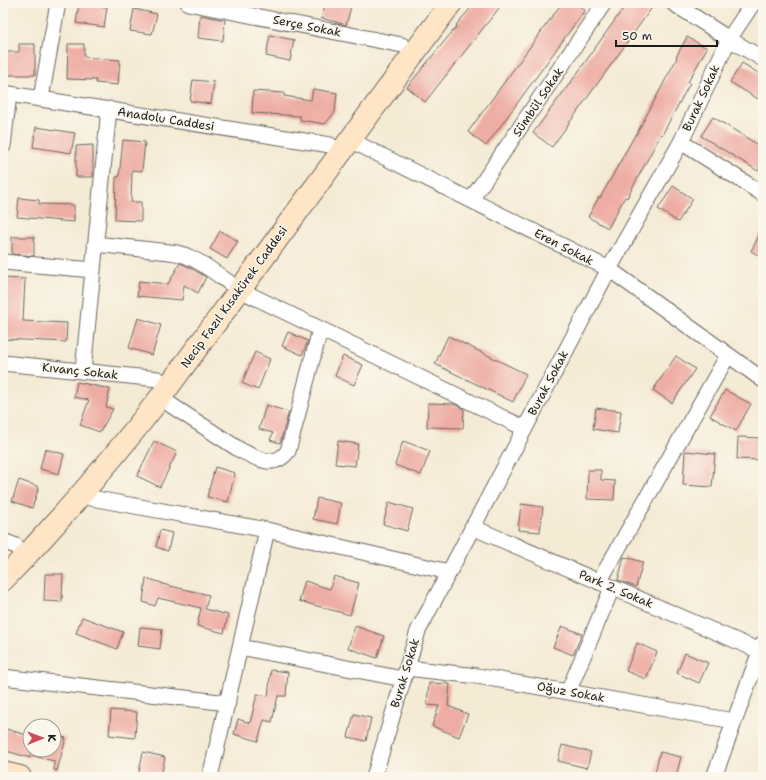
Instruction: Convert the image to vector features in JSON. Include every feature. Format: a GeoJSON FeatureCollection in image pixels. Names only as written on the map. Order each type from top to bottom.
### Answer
{"type":"FeatureCollection","features":[{"type":"Feature","properties":{"kind":"street"},"geometry":{"type":"LineString","coordinates":[[41,98],[58,3]]}},
{"type":"Feature","properties":{"kind":"street","name":"Serçe Sokak"},"geometry":{"type":"LineString","coordinates":[[188,3],[402,45]]}},
{"type":"Feature","properties":{"kind":"street","name":"Necip Fazıl Kısakürek Caddesi"},"geometry":{"type":"LineString","coordinates":[[234,287],[330,145],[432,3]]}},
{"type":"Feature","properties":{"kind":"street","name":"Necip Fazıl Kısakürek Caddesi"},"geometry":{"type":"LineString","coordinates":[[3,580],[80,496],[133,433],[159,388],[234,287],[350,140],[451,3]]}},
{"type":"Feature","properties":{"kind":"street","name":"Sümbül Sokak"},"geometry":{"type":"LineString","coordinates":[[471,200],[604,3]]}},
{"type":"Feature","properties":{"kind":"street"},"geometry":{"type":"LineString","coordinates":[[673,3],[763,59]]}},
{"type":"Feature","properties":{"kind":"street","name":"Burak Sokak"},"geometry":{"type":"LineString","coordinates":[[374,777],[418,631],[609,269],[680,142],[729,39],[753,3]]}},
{"type":"Feature","properties":{"kind":"street"},"geometry":{"type":"LineString","coordinates":[[3,146],[6,93]]}},
{"type":"Feature","properties":{"kind":"street","name":"Anadolu Caddesi"},"geometry":{"type":"LineString","coordinates":[[6,93],[330,145]]}},
{"type":"Feature","properties":{"kind":"street"},"geometry":{"type":"LineString","coordinates":[[82,371],[110,109]]}},
{"type":"Feature","properties":{"kind":"street","name":"Eren Sokak"},"geometry":{"type":"LineString","coordinates":[[350,140],[609,269],[763,380]]}},
{"type":"Feature","properties":{"kind":"street"},"geometry":{"type":"LineString","coordinates":[[680,142],[763,194]]}},
{"type":"Feature","properties":{"kind":"street"},"geometry":{"type":"LineString","coordinates":[[96,244],[180,254],[197,261],[234,287],[524,428]]}},
{"type":"Feature","properties":{"kind":"street"},"geometry":{"type":"LineString","coordinates":[[3,262],[93,270]]}},
{"type":"Feature","properties":{"kind":"street"},"geometry":{"type":"LineString","coordinates":[[159,388],[240,450],[271,462],[281,458],[288,451],[320,330]]}},
{"type":"Feature","properties":{"kind":"street"},"geometry":{"type":"LineString","coordinates":[[568,692],[605,585],[728,355]]}},
{"type":"Feature","properties":{"kind":"street","name":"Kıvanç Sokak"},"geometry":{"type":"LineString","coordinates":[[3,363],[82,371],[159,388]]}},
{"type":"Feature","properties":{"kind":"street","name":"Necip Fazıl Kısakürek Caddesi"},"geometry":{"type":"LineString","coordinates":[[7,549],[36,525],[93,462],[127,419],[159,388]]}},
{"type":"Feature","properties":{"kind":"street"},"geometry":{"type":"LineString","coordinates":[[80,496],[267,530],[449,572]]}},
{"type":"Feature","properties":{"kind":"street","name":"Park 2. Sokak"},"geometry":{"type":"LineString","coordinates":[[472,527],[605,585],[762,646]]}},
{"type":"Feature","properties":{"kind":"street"},"geometry":{"type":"LineString","coordinates":[[210,777],[267,530]]}},
{"type":"Feature","properties":{"kind":"street"},"geometry":{"type":"LineString","coordinates":[[714,777],[762,646]]}},
{"type":"Feature","properties":{"kind":"street","name":"Oğuz Sokak"},"geometry":{"type":"LineString","coordinates":[[240,647],[405,674],[477,676],[734,721]]}},
{"type":"Feature","properties":{"kind":"street"},"geometry":{"type":"LineString","coordinates":[[3,677],[228,703]]}},
{"type":"Feature","properties":{"kind":"street"},"geometry":{"type":"LineString","coordinates":[[3,773],[20,777]]}},
{"type":"Feature","properties":{"kind":"building"},"geometry":{"type":"Polygon","coordinates":[[[79,3],[107,7],[104,27],[76,23],[79,3]]]}},
{"type":"Feature","properties":{"kind":"building"},"geometry":{"type":"Polygon","coordinates":[[[326,3],[352,3],[346,25],[321,18],[326,3]]]}},
{"type":"Feature","properties":{"kind":"building"},"geometry":{"type":"Polygon","coordinates":[[[475,3],[503,3],[425,102],[407,87],[475,3]]]}},
{"type":"Feature","properties":{"kind":"building"},"geometry":{"type":"Polygon","coordinates":[[[562,3],[575,3],[585,10],[486,146],[468,132],[562,3]]]}},
{"type":"Feature","properties":{"kind":"building"},"geometry":{"type":"Polygon","coordinates":[[[627,3],[643,3],[651,9],[552,147],[533,133],[627,3]]]}},
{"type":"Feature","properties":{"kind":"building"},"geometry":{"type":"Polygon","coordinates":[[[134,9],[157,14],[152,34],[130,31],[134,9]]]}},
{"type":"Feature","properties":{"kind":"building"},"geometry":{"type":"Polygon","coordinates":[[[200,15],[225,20],[223,41],[198,38],[200,15]]]}},
{"type":"Feature","properties":{"kind":"building"},"geometry":{"type":"Polygon","coordinates":[[[270,35],[294,40],[290,61],[266,56],[270,35]]]}},
{"type":"Feature","properties":{"kind":"building"},"geometry":{"type":"Polygon","coordinates":[[[687,37],[707,48],[688,82],[690,83],[662,135],[661,134],[627,198],[625,197],[608,228],[588,217],[636,135],[687,37]]]}},
{"type":"Feature","properties":{"kind":"building"},"geometry":{"type":"Polygon","coordinates":[[[19,44],[35,44],[35,75],[3,75],[3,52],[19,52],[19,44]]]}},
{"type":"Feature","properties":{"kind":"building"},"geometry":{"type":"Polygon","coordinates":[[[68,44],[84,44],[84,57],[120,60],[118,85],[96,83],[96,80],[67,79],[68,44]]]}},
{"type":"Feature","properties":{"kind":"building"},"geometry":{"type":"Polygon","coordinates":[[[742,63],[763,76],[763,102],[730,82],[742,63]]]}},
{"type":"Feature","properties":{"kind":"building"},"geometry":{"type":"Polygon","coordinates":[[[193,80],[214,82],[211,104],[190,101],[193,80]]]}},
{"type":"Feature","properties":{"kind":"building"},"geometry":{"type":"Polygon","coordinates":[[[313,89],[337,93],[335,112],[325,124],[300,120],[300,116],[252,113],[253,91],[284,93],[284,96],[311,100],[313,89]]]}},
{"type":"Feature","properties":{"kind":"building"},"geometry":{"type":"Polygon","coordinates":[[[713,117],[763,148],[763,163],[758,171],[701,136],[713,117]]]}},
{"type":"Feature","properties":{"kind":"building"},"geometry":{"type":"Polygon","coordinates":[[[36,127],[75,133],[71,153],[33,147],[36,127]]]}},
{"type":"Feature","properties":{"kind":"building"},"geometry":{"type":"Polygon","coordinates":[[[123,140],[145,142],[142,171],[132,170],[131,202],[141,202],[141,221],[115,220],[116,177],[119,177],[123,140]]]}},
{"type":"Feature","properties":{"kind":"building"},"geometry":{"type":"Polygon","coordinates":[[[93,145],[93,177],[76,177],[76,146],[93,145]]]}},
{"type":"Feature","properties":{"kind":"building"},"geometry":{"type":"Polygon","coordinates":[[[673,186],[693,199],[678,222],[658,209],[673,186]]]}},
{"type":"Feature","properties":{"kind":"building"},"geometry":{"type":"Polygon","coordinates":[[[19,198],[39,200],[39,204],[74,205],[74,222],[17,217],[19,198]]]}},
{"type":"Feature","properties":{"kind":"building"},"geometry":{"type":"Polygon","coordinates":[[[763,228],[763,258],[751,251],[763,228]]]}},
{"type":"Feature","properties":{"kind":"building"},"geometry":{"type":"Polygon","coordinates":[[[220,231],[238,241],[227,259],[210,249],[220,231]]]}},
{"type":"Feature","properties":{"kind":"building"},"geometry":{"type":"Polygon","coordinates":[[[12,237],[34,237],[34,256],[12,254],[12,237]]]}},
{"type":"Feature","properties":{"kind":"building"},"geometry":{"type":"Polygon","coordinates":[[[180,263],[206,277],[198,293],[184,285],[182,300],[137,296],[139,281],[168,284],[180,263]]]}},
{"type":"Feature","properties":{"kind":"building"},"geometry":{"type":"Polygon","coordinates":[[[3,278],[25,279],[23,321],[67,323],[66,342],[3,339],[3,278]]]}},
{"type":"Feature","properties":{"kind":"building"},"geometry":{"type":"Polygon","coordinates":[[[138,318],[161,325],[152,355],[129,348],[138,318]]]}},
{"type":"Feature","properties":{"kind":"building"},"geometry":{"type":"Polygon","coordinates":[[[288,332],[308,341],[302,355],[282,346],[288,332]]]}},
{"type":"Feature","properties":{"kind":"building"},"geometry":{"type":"Polygon","coordinates":[[[448,336],[526,374],[513,402],[435,364],[448,336]]]}},
{"type":"Feature","properties":{"kind":"building"},"geometry":{"type":"Polygon","coordinates":[[[255,352],[270,359],[258,390],[242,383],[255,352]]]}},
{"type":"Feature","properties":{"kind":"building"},"geometry":{"type":"Polygon","coordinates":[[[343,356],[363,365],[354,385],[335,376],[343,356]]]}},
{"type":"Feature","properties":{"kind":"building"},"geometry":{"type":"Polygon","coordinates":[[[676,356],[695,369],[672,403],[653,390],[676,356]]]}},
{"type":"Feature","properties":{"kind":"building"},"geometry":{"type":"Polygon","coordinates":[[[77,382],[110,389],[106,407],[113,409],[100,432],[80,425],[89,400],[74,397],[77,382]]]}},
{"type":"Feature","properties":{"kind":"building"},"geometry":{"type":"Polygon","coordinates":[[[725,390],[751,404],[736,431],[710,416],[725,390]]]}},
{"type":"Feature","properties":{"kind":"building"},"geometry":{"type":"Polygon","coordinates":[[[428,403],[454,404],[464,409],[463,428],[427,427],[428,403]]]}},
{"type":"Feature","properties":{"kind":"building"},"geometry":{"type":"Polygon","coordinates":[[[266,405],[289,412],[280,443],[270,440],[273,433],[259,429],[266,405]]]}},
{"type":"Feature","properties":{"kind":"building"},"geometry":{"type":"Polygon","coordinates":[[[596,408],[621,411],[618,433],[593,429],[596,408]]]}},
{"type":"Feature","properties":{"kind":"building"},"geometry":{"type":"Polygon","coordinates":[[[738,437],[762,438],[761,460],[737,459],[738,437]]]}},
{"type":"Feature","properties":{"kind":"building"},"geometry":{"type":"Polygon","coordinates":[[[154,441],[177,452],[160,487],[137,476],[154,441]]]}},
{"type":"Feature","properties":{"kind":"building"},"geometry":{"type":"Polygon","coordinates":[[[338,441],[358,444],[355,466],[335,464],[338,441]]]}},
{"type":"Feature","properties":{"kind":"building"},"geometry":{"type":"Polygon","coordinates":[[[403,441],[430,451],[421,475],[395,465],[403,441]]]}},
{"type":"Feature","properties":{"kind":"building"},"geometry":{"type":"Polygon","coordinates":[[[45,449],[64,454],[59,474],[40,469],[45,449]]]}},
{"type":"Feature","properties":{"kind":"building"},"geometry":{"type":"Polygon","coordinates":[[[685,451],[715,454],[712,487],[683,485],[685,451]]]}},
{"type":"Feature","properties":{"kind":"building"},"geometry":{"type":"Polygon","coordinates":[[[215,467],[235,473],[228,502],[207,497],[215,467]]]}},
{"type":"Feature","properties":{"kind":"building"},"geometry":{"type":"Polygon","coordinates":[[[588,470],[601,470],[601,480],[615,481],[614,500],[587,499],[588,470]]]}},
{"type":"Feature","properties":{"kind":"building"},"geometry":{"type":"Polygon","coordinates":[[[19,480],[39,487],[32,508],[12,501],[19,480]]]}},
{"type":"Feature","properties":{"kind":"building"},"geometry":{"type":"Polygon","coordinates":[[[317,498],[341,503],[337,524],[313,519],[317,498]]]}},
{"type":"Feature","properties":{"kind":"building"},"geometry":{"type":"Polygon","coordinates":[[[389,502],[413,509],[407,531],[383,524],[389,502]]]}},
{"type":"Feature","properties":{"kind":"building"},"geometry":{"type":"Polygon","coordinates":[[[521,504],[543,507],[540,532],[518,530],[521,504]]]}},
{"type":"Feature","properties":{"kind":"building"},"geometry":{"type":"Polygon","coordinates":[[[160,530],[172,533],[168,551],[156,547],[160,530]]]}},
{"type":"Feature","properties":{"kind":"building"},"geometry":{"type":"Polygon","coordinates":[[[624,557],[643,562],[636,587],[618,580],[624,557]]]}},
{"type":"Feature","properties":{"kind":"building"},"geometry":{"type":"Polygon","coordinates":[[[45,574],[63,574],[62,602],[44,601],[45,574]]]}},
{"type":"Feature","properties":{"kind":"building"},"geometry":{"type":"Polygon","coordinates":[[[334,576],[359,583],[350,615],[299,601],[305,581],[330,589],[334,576]]]}},
{"type":"Feature","properties":{"kind":"building"},"geometry":{"type":"Polygon","coordinates":[[[146,578],[162,584],[209,595],[205,609],[228,615],[224,633],[197,626],[201,608],[158,598],[155,606],[143,602],[146,578]]]}},
{"type":"Feature","properties":{"kind":"building"},"geometry":{"type":"Polygon","coordinates":[[[82,617],[123,632],[117,649],[76,633],[82,617]]]}},
{"type":"Feature","properties":{"kind":"building"},"geometry":{"type":"Polygon","coordinates":[[[355,626],[384,636],[377,658],[348,648],[355,626]]]}},
{"type":"Feature","properties":{"kind":"building"},"geometry":{"type":"Polygon","coordinates":[[[562,626],[582,634],[573,655],[553,647],[562,626]]]}},
{"type":"Feature","properties":{"kind":"building"},"geometry":{"type":"Polygon","coordinates":[[[140,627],[162,629],[160,649],[138,646],[140,627]]]}},
{"type":"Feature","properties":{"kind":"building"},"geometry":{"type":"Polygon","coordinates":[[[637,643],[657,652],[646,679],[626,671],[637,643]]]}},
{"type":"Feature","properties":{"kind":"building"},"geometry":{"type":"Polygon","coordinates":[[[685,653],[708,663],[699,683],[677,673],[685,653]]]}},
{"type":"Feature","properties":{"kind":"building"},"geometry":{"type":"Polygon","coordinates":[[[271,670],[288,672],[286,696],[278,696],[272,722],[264,720],[258,741],[234,734],[238,719],[250,723],[257,694],[268,696],[271,670]]]}},
{"type":"Feature","properties":{"kind":"building"},"geometry":{"type":"Polygon","coordinates":[[[429,683],[450,684],[448,706],[468,714],[459,737],[432,726],[439,706],[427,705],[429,683]]]}},
{"type":"Feature","properties":{"kind":"building"},"geometry":{"type":"Polygon","coordinates":[[[111,710],[137,712],[135,738],[109,735],[111,710]]]}},
{"type":"Feature","properties":{"kind":"building"},"geometry":{"type":"Polygon","coordinates":[[[354,714],[371,718],[366,741],[348,737],[354,714]]]}},
{"type":"Feature","properties":{"kind":"building"},"geometry":{"type":"Polygon","coordinates":[[[3,728],[22,734],[22,756],[3,750],[3,728]]]}},
{"type":"Feature","properties":{"kind":"building"},"geometry":{"type":"Polygon","coordinates":[[[62,737],[66,738],[62,753],[62,737]]]}},
{"type":"Feature","properties":{"kind":"building"},"geometry":{"type":"Polygon","coordinates":[[[562,745],[591,752],[587,768],[558,761],[562,745]]]}},
{"type":"Feature","properties":{"kind":"building"},"geometry":{"type":"Polygon","coordinates":[[[143,752],[165,757],[161,777],[138,777],[143,752]]]}},
{"type":"Feature","properties":{"kind":"building"},"geometry":{"type":"Polygon","coordinates":[[[660,752],[681,757],[676,777],[654,777],[660,752]]]}},
{"type":"Feature","properties":{"kind":"building"},"geometry":{"type":"Polygon","coordinates":[[[42,758],[61,758],[57,771],[54,770],[54,761],[42,758]]]}}]}
